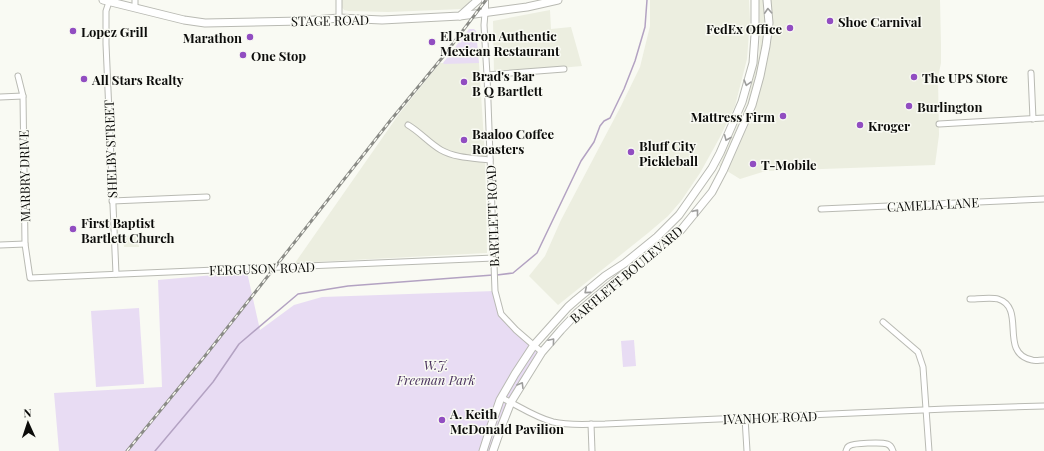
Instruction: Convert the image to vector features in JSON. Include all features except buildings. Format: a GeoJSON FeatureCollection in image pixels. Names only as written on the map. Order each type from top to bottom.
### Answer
{"type":"FeatureCollection","features":[{"type":"Feature","properties":{"kind":"main road"},"geometry":{"type":"LineString","coordinates":[[460,16],[478,0]]}},
{"type":"Feature","properties":{"kind":"main road","name":"STAGE ROAD"},"geometry":{"type":"LineString","coordinates":[[106,1],[135,4],[184,20],[205,23],[339,18],[382,20],[460,16],[527,7],[558,0]]}},
{"type":"Feature","properties":{"kind":"main road","name":"BARTLETT BOULEVARD"},"geometry":{"type":"LineString","coordinates":[[483,451],[502,398],[515,374],[534,346],[568,307],[605,276],[657,237],[679,215],[712,168],[742,102],[753,63],[755,0]]}},
{"type":"Feature","properties":{"kind":"main road","name":"BARTLETT BOULEVARD"},"geometry":{"type":"LineString","coordinates":[[493,451],[510,402],[542,352],[577,313],[626,272],[647,258],[681,230],[712,192],[723,171],[752,105],[766,46],[768,23],[767,0]]}},
{"type":"Feature","properties":{"kind":"main road"},"geometry":{"type":"LineString","coordinates":[[640,250],[647,258]]}},
{"type":"Feature","properties":{"kind":"main road"},"geometry":{"type":"LineString","coordinates":[[568,307],[577,313]]}},
{"type":"Feature","properties":{"kind":"street"},"geometry":{"type":"LineString","coordinates":[[339,0],[339,18]]}},
{"type":"Feature","properties":{"kind":"street"},"geometry":{"type":"LineString","coordinates":[[485,0],[485,13]]}},
{"type":"Feature","properties":{"kind":"street","name":"SHELBY STREET"},"geometry":{"type":"LineString","coordinates":[[106,1],[106,44],[116,274]]}},
{"type":"Feature","properties":{"kind":"street","name":"BARTLETT ROAD"},"geometry":{"type":"LineString","coordinates":[[485,13],[484,25],[495,291],[501,314],[516,330],[542,352]]}},
{"type":"Feature","properties":{"kind":"street"},"geometry":{"type":"LineString","coordinates":[[487,75],[564,69]]}},
{"type":"Feature","properties":{"kind":"street"},"geometry":{"type":"LineString","coordinates":[[1031,73],[1033,119]]}},
{"type":"Feature","properties":{"kind":"street","name":"MARBRY DRIVE"},"geometry":{"type":"LineString","coordinates":[[18,76],[23,96],[25,244],[30,278]]}},
{"type":"Feature","properties":{"kind":"street"},"geometry":{"type":"LineString","coordinates":[[0,97],[23,96]]}},
{"type":"Feature","properties":{"kind":"street"},"geometry":{"type":"LineString","coordinates":[[939,124],[1044,118]]}},
{"type":"Feature","properties":{"kind":"street"},"geometry":{"type":"LineString","coordinates":[[408,125],[414,128],[440,150],[466,157],[490,160]]}},
{"type":"Feature","properties":{"kind":"street"},"geometry":{"type":"LineString","coordinates":[[112,201],[207,197]]}},
{"type":"Feature","properties":{"kind":"street","name":"CAMELIA LANE"},"geometry":{"type":"LineString","coordinates":[[822,209],[1044,199]]}},
{"type":"Feature","properties":{"kind":"street"},"geometry":{"type":"LineString","coordinates":[[0,245],[25,244]]}},
{"type":"Feature","properties":{"kind":"street","name":"FERGUSON ROAD"},"geometry":{"type":"LineString","coordinates":[[30,278],[494,258]]}},
{"type":"Feature","properties":{"kind":"street"},"geometry":{"type":"LineString","coordinates":[[970,299],[997,298],[1006,303],[1012,312],[1014,345],[1021,356],[1032,360],[1044,360]]}},
{"type":"Feature","properties":{"kind":"street"},"geometry":{"type":"LineString","coordinates":[[883,322],[918,352],[923,367],[929,451]]}},
{"type":"Feature","properties":{"kind":"street","name":"IVANHOE ROAD"},"geometry":{"type":"LineString","coordinates":[[502,398],[527,412],[553,422],[571,424],[1044,406]]}},
{"type":"Feature","properties":{"kind":"street"},"geometry":{"type":"LineString","coordinates":[[745,418],[747,451]]}},
{"type":"Feature","properties":{"kind":"street"},"geometry":{"type":"LineString","coordinates":[[592,424],[592,451]]}},
{"type":"Feature","properties":{"kind":"street"},"geometry":{"type":"LineString","coordinates":[[846,451],[851,445],[880,443],[888,444],[891,446],[893,451]]}},
{"type":"Feature","properties":{"kind":"shaded area"},"geometry":{"type":"Polygon","coordinates":[[[341,0],[471,0],[463,9],[388,12],[344,10],[341,6],[341,0]]]}},
{"type":"Feature","properties":{"kind":"shaded area"},"geometry":{"type":"Polygon","coordinates":[[[650,0],[749,0],[750,20],[747,59],[735,106],[700,173],[681,201],[668,216],[558,305],[529,276],[545,256],[561,220],[640,67],[650,26],[650,0]]]}},
{"type":"Feature","properties":{"kind":"shaded area"},"geometry":{"type":"Polygon","coordinates":[[[759,0],[940,0],[941,63],[938,77],[939,135],[935,165],[766,171],[740,179],[719,166],[747,104],[759,54],[759,0]]]}},
{"type":"Feature","properties":{"kind":"shaded area"},"geometry":{"type":"Polygon","coordinates":[[[550,10],[551,29],[571,27],[582,66],[494,74],[493,21],[550,10]]]}},
{"type":"Feature","properties":{"kind":"shaded area"},"geometry":{"type":"Polygon","coordinates":[[[440,63],[479,63],[485,156],[487,253],[295,263],[399,114],[440,63]]]}},
{"type":"Feature","properties":{"kind":"shaded area"},"geometry":{"type":"Polygon","coordinates":[[[138,235],[139,247],[124,247],[123,236],[138,235]]]}},
{"type":"Feature","properties":{"kind":"green space"},"geometry":{"type":"Polygon","coordinates":[[[469,29],[474,29],[476,31],[479,63],[444,64],[443,63],[469,29]]]}},
{"type":"Feature","properties":{"kind":"green space","name":"W.J. Freeman Park"},"geometry":{"type":"Polygon","coordinates":[[[247,272],[260,330],[294,305],[322,297],[495,291],[501,314],[542,352],[523,381],[493,451],[59,451],[54,393],[162,387],[158,280],[247,272]]]}},
{"type":"Feature","properties":{"kind":"green space"},"geometry":{"type":"Polygon","coordinates":[[[139,308],[144,384],[96,387],[91,311],[139,308]]]}},
{"type":"Feature","properties":{"kind":"green space"},"geometry":{"type":"Polygon","coordinates":[[[634,340],[636,366],[623,367],[621,341],[634,340]]]}},
{"type":"Feature","properties":{"kind":"waterway"},"geometry":{"type":"LineString","coordinates":[[497,275],[513,273],[537,253],[581,161],[594,142],[600,126],[604,121],[610,118],[624,89],[635,61],[645,27],[647,0]]}},
{"type":"Feature","properties":{"kind":"waterway"},"geometry":{"type":"LineString","coordinates":[[155,451],[213,382],[239,344],[298,294],[348,286],[493,275]]}},
{"type":"Feature","properties":{"kind":"railway"},"geometry":{"type":"LineString","coordinates":[[127,451],[205,356],[390,121],[442,58],[486,0]]}},
{"type":"Feature","properties":{"kind":"place","name":"Shoe Carnival"},"geometry":{"type":"Point","coordinates":[830,21]}},
{"type":"Feature","properties":{"kind":"place","name":"FedEx Office"},"geometry":{"type":"Point","coordinates":[790,28]}},
{"type":"Feature","properties":{"kind":"place","name":"Lopez Grill"},"geometry":{"type":"Point","coordinates":[73,31]}},
{"type":"Feature","properties":{"kind":"place","name":"Marathon"},"geometry":{"type":"Point","coordinates":[250,37]}},
{"type":"Feature","properties":{"kind":"place","name":"El Patron Authentic Mexican Restaurant"},"geometry":{"type":"Point","coordinates":[432,42]}},
{"type":"Feature","properties":{"kind":"place","name":"One Stop"},"geometry":{"type":"Point","coordinates":[243,55]}},
{"type":"Feature","properties":{"kind":"place","name":"The UPS Store"},"geometry":{"type":"Point","coordinates":[914,77]}},
{"type":"Feature","properties":{"kind":"place","name":"All Stars Realty"},"geometry":{"type":"Point","coordinates":[84,79]}},
{"type":"Feature","properties":{"kind":"place","name":"Brad's Bar B Q Bartlett"},"geometry":{"type":"Point","coordinates":[464,82]}},
{"type":"Feature","properties":{"kind":"place","name":"Burlington"},"geometry":{"type":"Point","coordinates":[909,106]}},
{"type":"Feature","properties":{"kind":"place","name":"Mattress Firm"},"geometry":{"type":"Point","coordinates":[783,116]}},
{"type":"Feature","properties":{"kind":"place","name":"Kroger"},"geometry":{"type":"Point","coordinates":[860,125]}},
{"type":"Feature","properties":{"kind":"place","name":"Baaloo Coffee Roasters"},"geometry":{"type":"Point","coordinates":[464,140]}},
{"type":"Feature","properties":{"kind":"place","name":"Bluff City Pickleball"},"geometry":{"type":"Point","coordinates":[631,152]}},
{"type":"Feature","properties":{"kind":"place","name":"T-Mobile"},"geometry":{"type":"Point","coordinates":[753,164]}},
{"type":"Feature","properties":{"kind":"place","name":"First Baptist Bartlett Church"},"geometry":{"type":"Point","coordinates":[73,229]}},
{"type":"Feature","properties":{"kind":"place","name":"A. Keith McDonald Pavilion"},"geometry":{"type":"Point","coordinates":[442,420]}}]}
